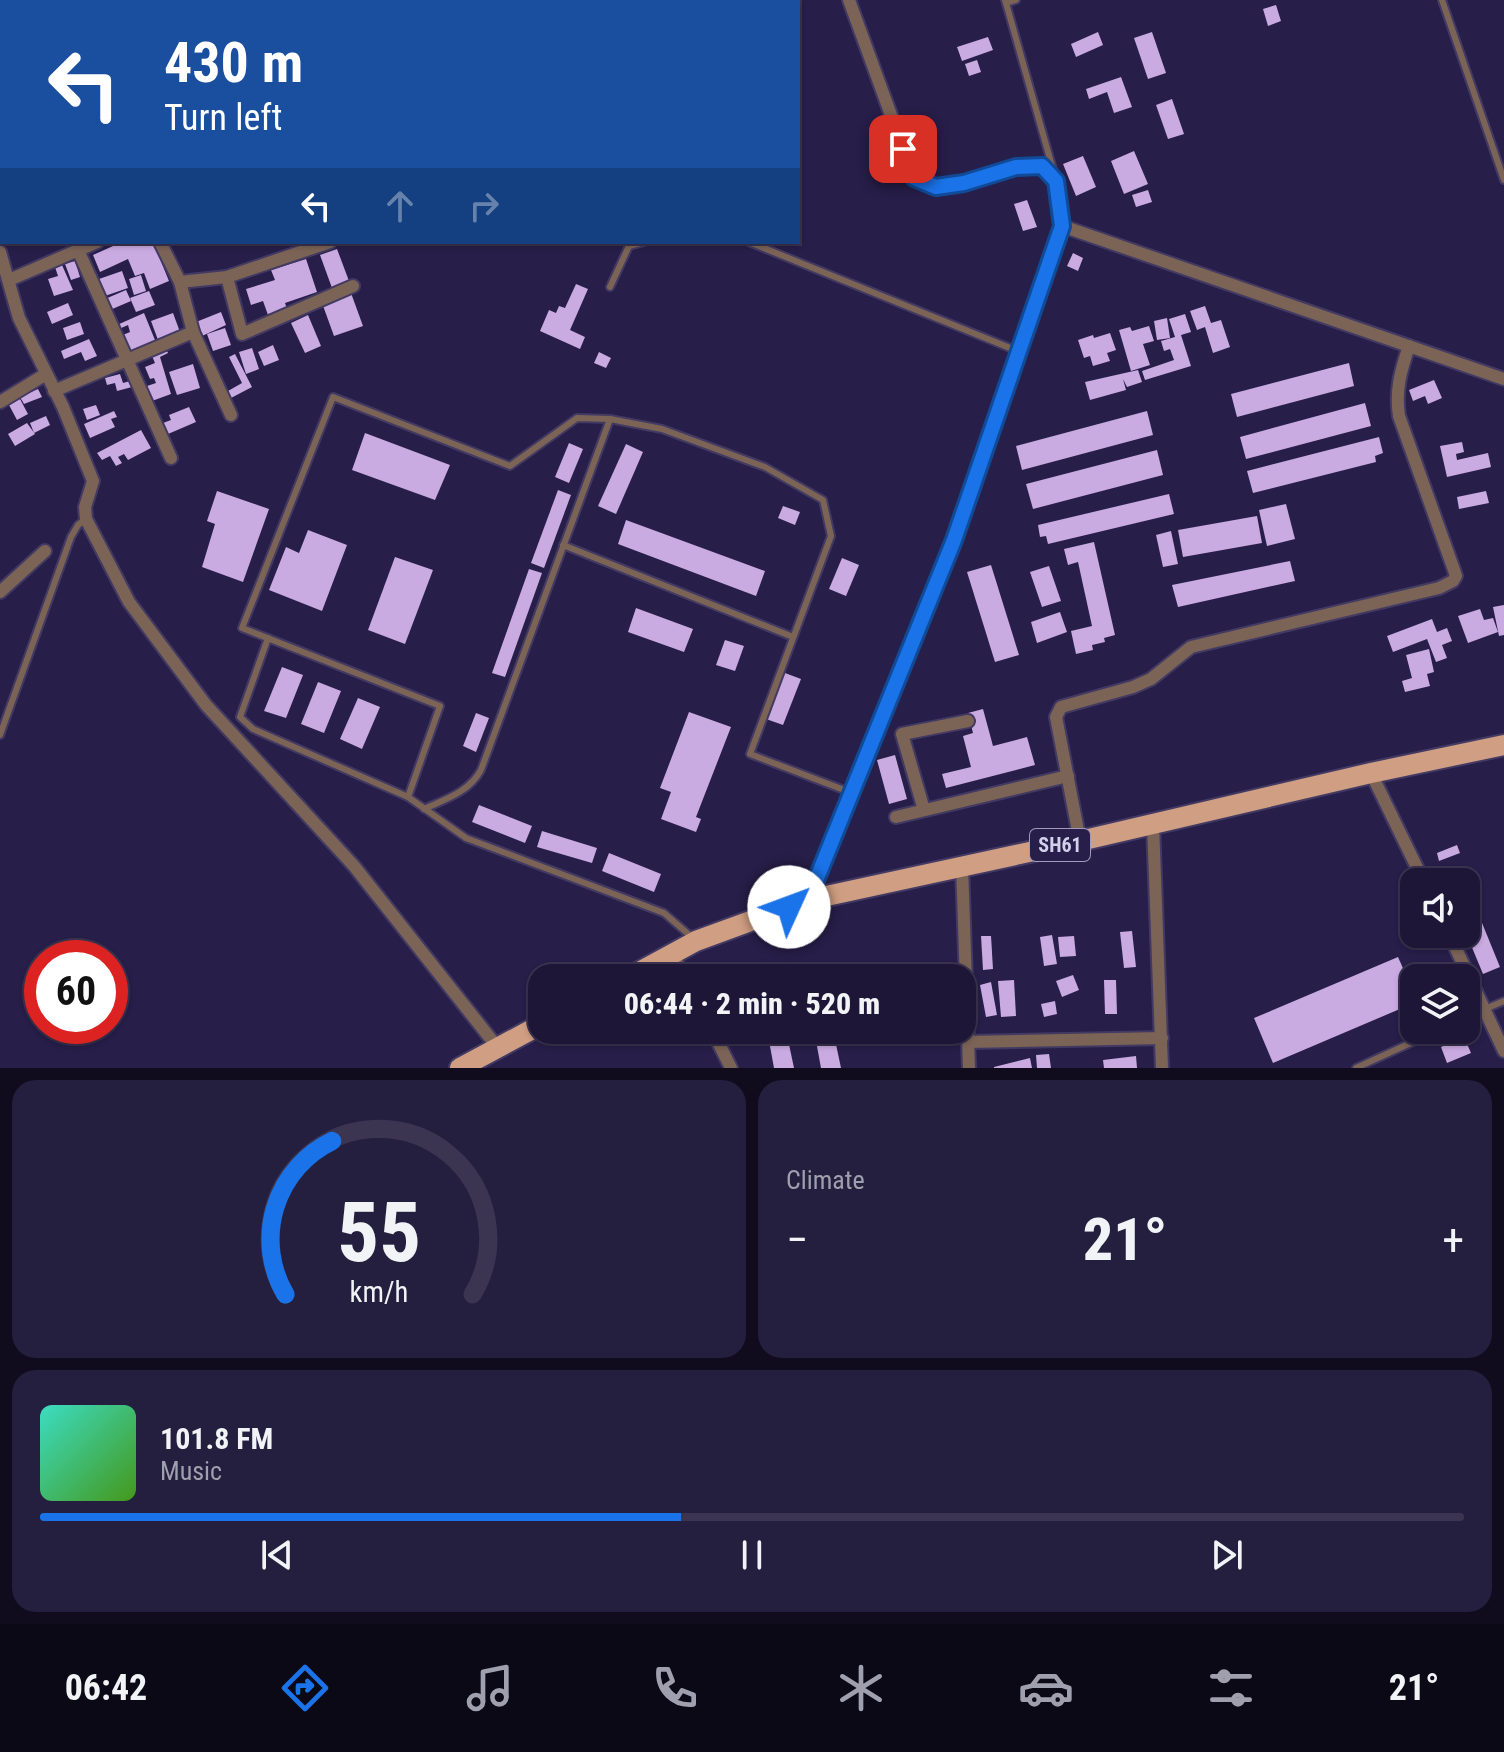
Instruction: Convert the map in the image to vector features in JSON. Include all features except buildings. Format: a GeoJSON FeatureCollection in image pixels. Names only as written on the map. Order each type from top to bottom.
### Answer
{"type":"FeatureCollection","features":[{"type":"Feature","properties":{"kind":"main road","name":"SH61"},"geometry":{"type":"LineString","coordinates":[[654,964],[696,941],[808,900],[1504,745]]}},
{"type":"Feature","properties":{"kind":"main road"},"geometry":{"type":"LineString","coordinates":[[460,1068],[528,1032]]}},
{"type":"Feature","properties":{"kind":"street"},"geometry":{"type":"LineString","coordinates":[[849,0],[914,178],[936,187],[964,183],[1016,167],[1042,166],[1056,181],[1062,226],[1504,379]]}},
{"type":"Feature","properties":{"kind":"street"},"geometry":{"type":"LineString","coordinates":[[0,299],[11,286],[92,244]]}},
{"type":"Feature","properties":{"kind":"street"},"geometry":{"type":"LineString","coordinates":[[161,244],[180,282],[193,332],[231,415]]}},
{"type":"Feature","properties":{"kind":"street"},"geometry":{"type":"LineString","coordinates":[[180,282],[227,277],[324,244]]}},
{"type":"Feature","properties":{"kind":"street"},"geometry":{"type":"LineString","coordinates":[[78,250],[171,458]]}},
{"type":"Feature","properties":{"kind":"street"},"geometry":{"type":"LineString","coordinates":[[0,252],[19,318],[63,407],[93,481],[85,507],[86,519],[129,602],[206,705],[354,866],[498,1048]]}},
{"type":"Feature","properties":{"kind":"street"},"geometry":{"type":"LineString","coordinates":[[227,277],[242,334],[353,286]]}},
{"type":"Feature","properties":{"kind":"street"},"geometry":{"type":"LineString","coordinates":[[54,391],[193,332]]}},
{"type":"Feature","properties":{"kind":"street"},"geometry":{"type":"LineString","coordinates":[[1080,841],[1056,717],[1061,707],[1151,679],[1191,647],[1439,588],[1453,581],[1456,576],[1399,416],[1398,380],[1409,346]]}},
{"type":"Feature","properties":{"kind":"street"},"geometry":{"type":"LineString","coordinates":[[0,402],[46,374]]}},
{"type":"Feature","properties":{"kind":"street"},"geometry":{"type":"LineString","coordinates":[[0,592],[45,551]]}},
{"type":"Feature","properties":{"kind":"street"},"geometry":{"type":"LineString","coordinates":[[924,810],[902,734],[968,721]]}},
{"type":"Feature","properties":{"kind":"street"},"geometry":{"type":"LineString","coordinates":[[1371,773],[1417,868]]}},
{"type":"Feature","properties":{"kind":"street"},"geometry":{"type":"LineString","coordinates":[[896,817],[1068,776]]}},
{"type":"Feature","properties":{"kind":"street"},"geometry":{"type":"LineString","coordinates":[[1153,824],[1162,1068]]}},
{"type":"Feature","properties":{"kind":"street"},"geometry":{"type":"LineString","coordinates":[[962,866],[965,964]]}},
{"type":"Feature","properties":{"kind":"street"},"geometry":{"type":"LineString","coordinates":[[1456,948],[1504,1051]]}},
{"type":"Feature","properties":{"kind":"street"},"geometry":{"type":"LineString","coordinates":[[672,954],[677,964]]}},
{"type":"Feature","properties":{"kind":"street"},"geometry":{"type":"LineString","coordinates":[[976,1042],[1162,1038]]}},
{"type":"Feature","properties":{"kind":"street"},"geometry":{"type":"LineString","coordinates":[[719,1044],[731,1068]]}},
{"type":"Feature","properties":{"kind":"street"},"geometry":{"type":"LineString","coordinates":[[968,1044],[969,1068]]}},
{"type":"Feature","properties":{"kind":"lane"},"geometry":{"type":"LineString","coordinates":[[1016,0],[1005,2],[1056,181]]}},
{"type":"Feature","properties":{"kind":"lane"},"geometry":{"type":"LineString","coordinates":[[1442,0],[1504,180]]}},
{"type":"Feature","properties":{"kind":"lane"},"geometry":{"type":"LineString","coordinates":[[808,900],[954,540],[1062,226]]}},
{"type":"Feature","properties":{"kind":"lane"},"geometry":{"type":"LineString","coordinates":[[610,287],[629,246],[636,244]]}},
{"type":"Feature","properties":{"kind":"lane"},"geometry":{"type":"LineString","coordinates":[[754,244],[1020,352]]}},
{"type":"Feature","properties":{"kind":"lane"},"geometry":{"type":"LineString","coordinates":[[408,797],[440,706],[242,628],[333,397],[510,466],[577,418],[610,419],[662,429],[765,467],[823,500],[831,536],[750,754],[852,793]]}},
{"type":"Feature","properties":{"kind":"lane"},"geometry":{"type":"LineString","coordinates":[[424,809],[470,786],[481,770],[610,419]]}},
{"type":"Feature","properties":{"kind":"lane"},"geometry":{"type":"LineString","coordinates":[[0,735],[71,537],[86,519]]}},
{"type":"Feature","properties":{"kind":"lane"},"geometry":{"type":"LineString","coordinates":[[563,545],[793,637]]}},
{"type":"Feature","properties":{"kind":"lane"},"geometry":{"type":"LineString","coordinates":[[268,638],[240,717],[253,729],[408,797],[466,838],[664,913],[696,941]]}},
{"type":"Feature","properties":{"kind":"lane"},"geometry":{"type":"LineString","coordinates":[[1480,1011],[1504,1001]]}},
{"type":"Feature","properties":{"kind":"lane"},"geometry":{"type":"LineString","coordinates":[[1360,1067],[1409,1044]]}},
{"type":"Feature","properties":{"kind":"route"},"geometry":{"type":"LineString","coordinates":[[789,907],[808,900],[864,765],[954,540],[1062,226],[1056,181],[1042,166],[1016,167],[964,183],[936,187],[914,178],[903,149]]}}]}
